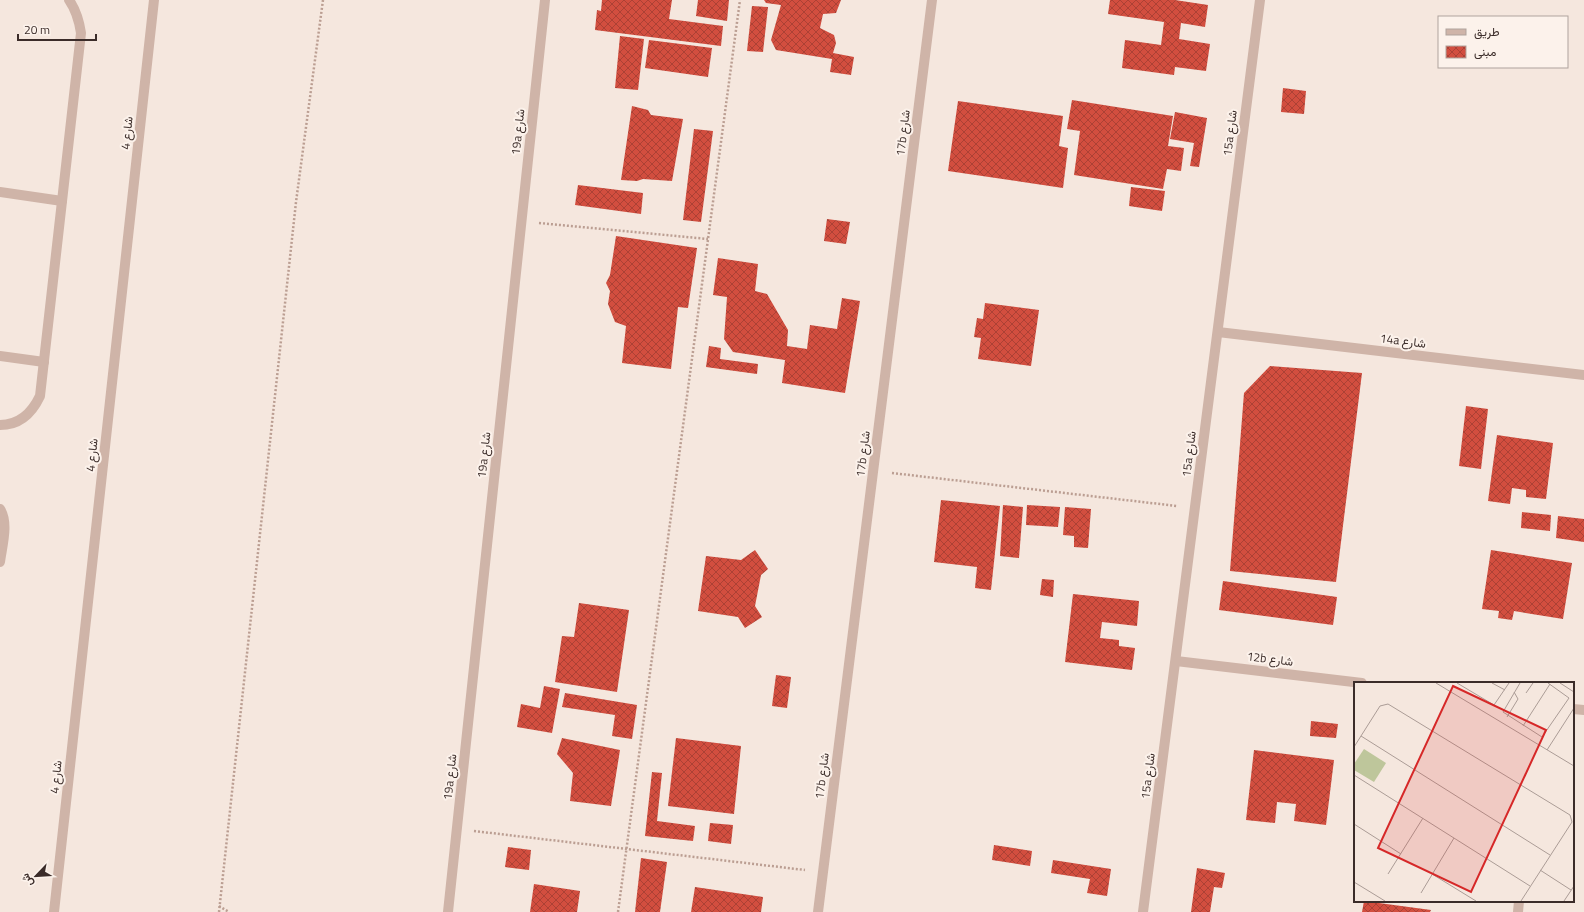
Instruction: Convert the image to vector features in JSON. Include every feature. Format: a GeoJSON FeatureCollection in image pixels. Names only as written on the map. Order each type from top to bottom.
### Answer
{"type":"FeatureCollection","features":[{"type":"Feature","properties":{"kind":"street"},"geometry":{"type":"LineString","coordinates":[[0,425],[16,422],[26,416],[35,407],[40,396],[81,33],[79,20],[74,7],[68,0]]}},
{"type":"Feature","properties":{"kind":"street","name":"شارع 4"},"geometry":{"type":"LineString","coordinates":[[54,912],[154,0]]}},
{"type":"Feature","properties":{"kind":"street","name":"19a شارع"},"geometry":{"type":"LineString","coordinates":[[448,912],[545,0]]}},
{"type":"Feature","properties":{"kind":"street","name":"17b شارع"},"geometry":{"type":"LineString","coordinates":[[818,912],[932,0]]}},
{"type":"Feature","properties":{"kind":"street","name":"15a شارع"},"geometry":{"type":"LineString","coordinates":[[1143,912],[1260,0]]}},
{"type":"Feature","properties":{"kind":"street"},"geometry":{"type":"LineString","coordinates":[[0,192],[62,201]]}},
{"type":"Feature","properties":{"kind":"street","name":"14a شارع"},"geometry":{"type":"LineString","coordinates":[[1218,332],[1584,376]]}},
{"type":"Feature","properties":{"kind":"street"},"geometry":{"type":"LineString","coordinates":[[0,356],[44,362]]}},
{"type":"Feature","properties":{"kind":"street"},"geometry":{"type":"LineString","coordinates":[[0,509],[3,514],[4,523],[0,562]]}},
{"type":"Feature","properties":{"kind":"street","name":"12b شارع"},"geometry":{"type":"LineString","coordinates":[[1176,661],[1354,682]]}},
{"type":"Feature","properties":{"kind":"street"},"geometry":{"type":"LineString","coordinates":[[1574,708],[1584,710]]}},
{"type":"Feature","properties":{"kind":"street"},"geometry":{"type":"LineString","coordinates":[[1518,912],[1519,902]]}},
{"type":"Feature","properties":{"kind":"path"},"geometry":{"type":"LineString","coordinates":[[219,912],[296,202],[323,0]]}},
{"type":"Feature","properties":{"kind":"path"},"geometry":{"type":"LineString","coordinates":[[618,912],[740,0]]}},
{"type":"Feature","properties":{"kind":"path"},"geometry":{"type":"LineString","coordinates":[[522,222],[708,239]]}},
{"type":"Feature","properties":{"kind":"path"},"geometry":{"type":"LineString","coordinates":[[874,471],[1195,508]]}},
{"type":"Feature","properties":{"kind":"path"},"geometry":{"type":"LineString","coordinates":[[457,829],[823,873]]}},
{"type":"Feature","properties":{"kind":"path"},"geometry":{"type":"LineString","coordinates":[[219,906],[229,912]]}},
{"type":"Feature","properties":{"kind":"building"},"geometry":{"type":"Polygon","coordinates":[[[602,0],[672,0],[669,19],[723,26],[721,46],[595,30],[597,10],[601,11],[602,0]]]}},
{"type":"Feature","properties":{"kind":"building"},"geometry":{"type":"Polygon","coordinates":[[[698,0],[729,0],[727,21],[696,16],[698,0]]]}},
{"type":"Feature","properties":{"kind":"building"},"geometry":{"type":"Polygon","coordinates":[[[764,0],[841,0],[836,13],[823,14],[820,28],[834,35],[836,43],[833,53],[854,57],[851,75],[830,72],[832,59],[776,50],[771,40],[781,5],[766,3],[764,0]]]}},
{"type":"Feature","properties":{"kind":"building"},"geometry":{"type":"Polygon","coordinates":[[[1110,0],[1175,0],[1208,5],[1205,27],[1181,23],[1179,39],[1210,44],[1206,71],[1175,67],[1174,75],[1122,68],[1125,40],[1161,45],[1164,22],[1108,14],[1110,0]]]}},
{"type":"Feature","properties":{"kind":"building"},"geometry":{"type":"Polygon","coordinates":[[[752,6],[768,7],[763,52],[747,51],[752,6]]]}},
{"type":"Feature","properties":{"kind":"building"},"geometry":{"type":"Polygon","coordinates":[[[620,36],[644,39],[638,90],[615,88],[620,36]]]}},
{"type":"Feature","properties":{"kind":"building"},"geometry":{"type":"Polygon","coordinates":[[[649,40],[712,48],[708,77],[645,68],[649,40]]]}},
{"type":"Feature","properties":{"kind":"building"},"geometry":{"type":"Polygon","coordinates":[[[1283,88],[1306,91],[1304,114],[1281,112],[1283,88]]]}},
{"type":"Feature","properties":{"kind":"building"},"geometry":{"type":"Polygon","coordinates":[[[1072,100],[1173,116],[1168,146],[1184,148],[1181,171],[1167,169],[1163,189],[1074,175],[1080,131],[1067,129],[1072,100]]]}},
{"type":"Feature","properties":{"kind":"building"},"geometry":{"type":"Polygon","coordinates":[[[958,101],[1063,116],[1059,146],[1068,148],[1063,188],[948,171],[958,101]]]}},
{"type":"Feature","properties":{"kind":"building"},"geometry":{"type":"Polygon","coordinates":[[[632,106],[648,110],[651,115],[683,119],[672,181],[643,179],[637,181],[621,180],[632,106]]]}},
{"type":"Feature","properties":{"kind":"building"},"geometry":{"type":"Polygon","coordinates":[[[1175,112],[1207,118],[1199,167],[1190,166],[1194,143],[1170,139],[1175,112]]]}},
{"type":"Feature","properties":{"kind":"building"},"geometry":{"type":"Polygon","coordinates":[[[694,129],[713,131],[701,222],[683,220],[694,129]]]}},
{"type":"Feature","properties":{"kind":"building"},"geometry":{"type":"Polygon","coordinates":[[[578,185],[643,193],[641,214],[575,205],[578,185]]]}},
{"type":"Feature","properties":{"kind":"building"},"geometry":{"type":"Polygon","coordinates":[[[1131,187],[1165,191],[1162,211],[1129,206],[1131,187]]]}},
{"type":"Feature","properties":{"kind":"building"},"geometry":{"type":"Polygon","coordinates":[[[827,219],[850,222],[846,244],[824,241],[827,219]]]}},
{"type":"Feature","properties":{"kind":"building"},"geometry":{"type":"Polygon","coordinates":[[[616,236],[697,248],[688,308],[678,307],[671,369],[622,363],[626,326],[615,322],[608,304],[610,291],[606,283],[610,275],[616,236]]]}},
{"type":"Feature","properties":{"kind":"building"},"geometry":{"type":"Polygon","coordinates":[[[718,258],[758,264],[755,291],[767,294],[788,330],[787,346],[807,349],[810,325],[837,329],[842,298],[860,301],[845,393],[782,383],[785,360],[733,352],[724,339],[727,297],[713,295],[718,258]]]}},
{"type":"Feature","properties":{"kind":"building"},"geometry":{"type":"Polygon","coordinates":[[[985,303],[1039,310],[1031,366],[978,359],[981,338],[974,337],[977,318],[983,319],[985,303]]]}},
{"type":"Feature","properties":{"kind":"building"},"geometry":{"type":"Polygon","coordinates":[[[709,346],[721,348],[720,359],[758,364],[757,374],[706,367],[709,346]]]}},
{"type":"Feature","properties":{"kind":"building"},"geometry":{"type":"Polygon","coordinates":[[[1270,366],[1362,373],[1336,582],[1230,571],[1244,393],[1270,366]]]}},
{"type":"Feature","properties":{"kind":"building"},"geometry":{"type":"Polygon","coordinates":[[[1466,406],[1488,409],[1481,469],[1459,466],[1466,406]]]}},
{"type":"Feature","properties":{"kind":"building"},"geometry":{"type":"Polygon","coordinates":[[[1497,435],[1553,443],[1546,499],[1526,497],[1526,490],[1512,488],[1510,504],[1488,501],[1497,435]]]}},
{"type":"Feature","properties":{"kind":"building"},"geometry":{"type":"Polygon","coordinates":[[[941,500],[1000,506],[991,590],[975,588],[977,567],[934,562],[941,500]]]}},
{"type":"Feature","properties":{"kind":"building"},"geometry":{"type":"Polygon","coordinates":[[[1003,505],[1023,507],[1019,558],[1000,556],[1003,505]]]}},
{"type":"Feature","properties":{"kind":"building"},"geometry":{"type":"Polygon","coordinates":[[[1027,505],[1060,507],[1058,527],[1026,525],[1027,505]]]}},
{"type":"Feature","properties":{"kind":"building"},"geometry":{"type":"Polygon","coordinates":[[[1065,507],[1091,509],[1088,548],[1074,547],[1074,536],[1063,535],[1065,507]]]}},
{"type":"Feature","properties":{"kind":"building"},"geometry":{"type":"Polygon","coordinates":[[[1522,512],[1551,515],[1550,531],[1521,528],[1522,512]]]}},
{"type":"Feature","properties":{"kind":"building"},"geometry":{"type":"Polygon","coordinates":[[[1558,516],[1584,519],[1584,542],[1556,538],[1558,516]]]}},
{"type":"Feature","properties":{"kind":"building"},"geometry":{"type":"Polygon","coordinates":[[[755,550],[768,569],[761,575],[755,606],[762,617],[745,628],[738,617],[698,611],[706,556],[741,560],[755,550]]]}},
{"type":"Feature","properties":{"kind":"building"},"geometry":{"type":"Polygon","coordinates":[[[1491,550],[1572,563],[1563,619],[1514,611],[1512,620],[1498,618],[1499,611],[1482,609],[1491,550]]]}},
{"type":"Feature","properties":{"kind":"building"},"geometry":{"type":"Polygon","coordinates":[[[1042,579],[1054,580],[1053,597],[1040,595],[1042,579]]]}},
{"type":"Feature","properties":{"kind":"building"},"geometry":{"type":"Polygon","coordinates":[[[1223,581],[1337,597],[1333,625],[1219,610],[1223,581]]]}},
{"type":"Feature","properties":{"kind":"building"},"geometry":{"type":"Polygon","coordinates":[[[1073,594],[1139,601],[1137,626],[1102,622],[1100,638],[1119,640],[1119,646],[1135,648],[1132,670],[1065,662],[1073,594]]]}},
{"type":"Feature","properties":{"kind":"building"},"geometry":{"type":"Polygon","coordinates":[[[579,603],[629,610],[617,692],[555,682],[562,636],[574,637],[579,603]]]}},
{"type":"Feature","properties":{"kind":"building"},"geometry":{"type":"Polygon","coordinates":[[[776,675],[791,677],[787,708],[772,706],[776,675]]]}},
{"type":"Feature","properties":{"kind":"building"},"geometry":{"type":"Polygon","coordinates":[[[544,686],[560,689],[552,733],[517,727],[521,704],[540,708],[544,686]]]}},
{"type":"Feature","properties":{"kind":"building"},"geometry":{"type":"Polygon","coordinates":[[[565,693],[637,705],[632,739],[612,736],[615,715],[562,707],[565,693]]]}},
{"type":"Feature","properties":{"kind":"building"},"geometry":{"type":"Polygon","coordinates":[[[1311,721],[1338,724],[1336,738],[1310,736],[1311,721]]]}},
{"type":"Feature","properties":{"kind":"building"},"geometry":{"type":"Polygon","coordinates":[[[562,738],[620,750],[611,806],[570,801],[573,773],[557,754],[562,738]]]}},
{"type":"Feature","properties":{"kind":"building"},"geometry":{"type":"Polygon","coordinates":[[[676,738],[741,746],[734,814],[668,806],[676,738]]]}},
{"type":"Feature","properties":{"kind":"building"},"geometry":{"type":"Polygon","coordinates":[[[1254,750],[1334,760],[1326,825],[1294,821],[1296,804],[1277,802],[1275,823],[1246,820],[1254,750]]]}},
{"type":"Feature","properties":{"kind":"building"},"geometry":{"type":"Polygon","coordinates":[[[652,772],[662,773],[657,821],[695,826],[693,841],[645,836],[652,772]]]}},
{"type":"Feature","properties":{"kind":"building"},"geometry":{"type":"Polygon","coordinates":[[[710,823],[733,825],[731,844],[708,841],[710,823]]]}},
{"type":"Feature","properties":{"kind":"building"},"geometry":{"type":"Polygon","coordinates":[[[994,845],[1032,851],[1030,866],[992,860],[994,845]]]}},
{"type":"Feature","properties":{"kind":"building"},"geometry":{"type":"Polygon","coordinates":[[[508,847],[531,850],[529,870],[505,867],[508,847]]]}},
{"type":"Feature","properties":{"kind":"building"},"geometry":{"type":"Polygon","coordinates":[[[641,858],[667,862],[660,912],[635,912],[641,858]]]}},
{"type":"Feature","properties":{"kind":"building"},"geometry":{"type":"Polygon","coordinates":[[[1053,860],[1111,869],[1107,896],[1087,893],[1090,879],[1051,873],[1053,860]]]}},
{"type":"Feature","properties":{"kind":"building"},"geometry":{"type":"Polygon","coordinates":[[[1197,868],[1225,873],[1222,888],[1214,887],[1210,912],[1191,912],[1197,868]]]}},
{"type":"Feature","properties":{"kind":"building"},"geometry":{"type":"Polygon","coordinates":[[[534,884],[580,891],[577,912],[530,912],[534,884]]]}},
{"type":"Feature","properties":{"kind":"building"},"geometry":{"type":"Polygon","coordinates":[[[695,887],[763,897],[761,912],[691,912],[695,887]]]}},
{"type":"Feature","properties":{"kind":"building"},"geometry":{"type":"Polygon","coordinates":[[[1364,902],[1431,910],[1430,912],[1362,912],[1364,902]]]}}]}
